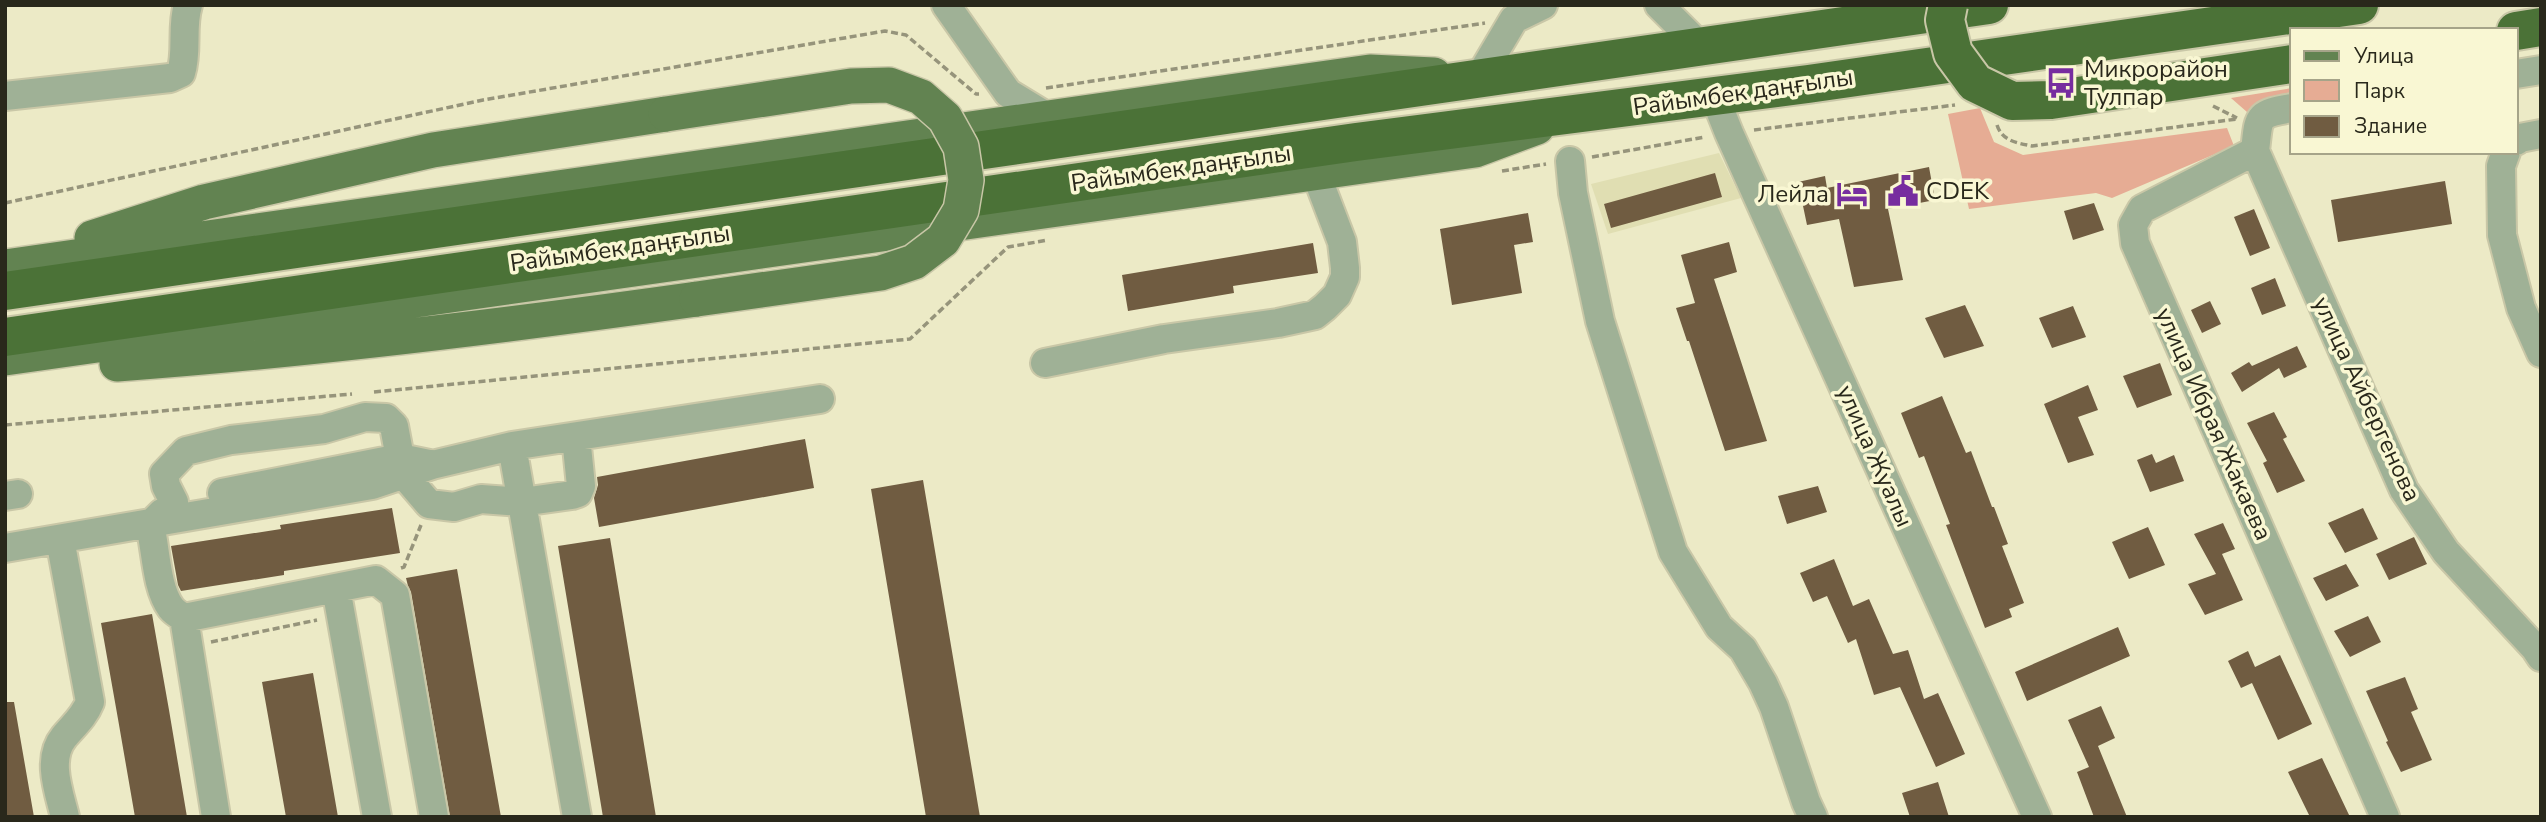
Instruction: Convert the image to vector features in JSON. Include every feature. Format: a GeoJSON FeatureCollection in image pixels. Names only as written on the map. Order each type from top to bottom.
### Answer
{"type":"FeatureCollection","features":[{"type":"Feature","properties":{"kind":"highway"},"geometry":{"type":"LineString","coordinates":[[1948,5],[1945,20],[1953,53],[1975,83],[2012,101],[2052,100],[2290,64]]}},
{"type":"Feature","properties":{"kind":"highway","name":"Райымбек даңғылы"},"geometry":{"type":"LineString","coordinates":[[5,291],[1989,5]]}},
{"type":"Feature","properties":{"kind":"highway","name":"Райымбек даңғылы"},"geometry":{"type":"LineString","coordinates":[[5,337],[1328,146],[1565,116],[2359,5]]}},
{"type":"Feature","properties":{"kind":"highway"},"geometry":{"type":"LineString","coordinates":[[2518,31],[2541,27]]}},
{"type":"Feature","properties":{"kind":"main road"},"geometry":{"type":"LineString","coordinates":[[5,267],[1370,72],[1479,78]]}},
{"type":"Feature","properties":{"kind":"main road"},"geometry":{"type":"LineString","coordinates":[[5,267],[204,202],[433,149],[851,86],[889,85],[921,97],[944,118],[961,148],[966,180],[961,210],[943,240],[915,262],[881,273],[503,326],[229,356],[5,372]]}},
{"type":"Feature","properties":{"kind":"main road"},"geometry":{"type":"LineString","coordinates":[[5,358],[1475,150],[1565,116]]}},
{"type":"Feature","properties":{"kind":"street"},"geometry":{"type":"LineString","coordinates":[[5,96],[170,78],[181,73],[184,62],[185,13],[188,5]]}},
{"type":"Feature","properties":{"kind":"street"},"geometry":{"type":"LineString","coordinates":[[946,5],[1008,93],[1049,118]]}},
{"type":"Feature","properties":{"kind":"street"},"geometry":{"type":"LineString","coordinates":[[1479,78],[1514,19],[1543,5]]}},
{"type":"Feature","properties":{"kind":"street"},"geometry":{"type":"LineString","coordinates":[[1659,5],[1700,47]]}},
{"type":"Feature","properties":{"kind":"street"},"geometry":{"type":"LineString","coordinates":[[2518,74],[2541,70]]}},
{"type":"Feature","properties":{"kind":"street"},"geometry":{"type":"LineString","coordinates":[[983,127],[993,96],[993,72]]}},
{"type":"Feature","properties":{"kind":"street","name":"улица Жуалы"},"geometry":{"type":"LineString","coordinates":[[1714,95],[2037,817]]}},
{"type":"Feature","properties":{"kind":"street"},"geometry":{"type":"LineString","coordinates":[[2255,151],[2258,123],[2267,112],[2290,108]]}},
{"type":"Feature","properties":{"kind":"street"},"geometry":{"type":"LineString","coordinates":[[2518,140],[2541,135]]}},
{"type":"Feature","properties":{"kind":"street","name":"улица Айбергенова"},"geometry":{"type":"LineString","coordinates":[[2255,151],[2404,490],[2446,552],[2541,657]]}},
{"type":"Feature","properties":{"kind":"street","name":"улица Ибрая Жакаева"},"geometry":{"type":"LineString","coordinates":[[2255,151],[2142,209],[2133,225],[2135,243],[2385,817]]}},
{"type":"Feature","properties":{"kind":"street"},"geometry":{"type":"LineString","coordinates":[[2505,154],[2501,166],[2502,235],[2505,254],[2521,308],[2541,353]]}},
{"type":"Feature","properties":{"kind":"street"},"geometry":{"type":"LineString","coordinates":[[1570,161],[1573,193],[1600,321],[1673,552],[1718,627],[1743,649],[1763,683],[1813,817]]}},
{"type":"Feature","properties":{"kind":"street"},"geometry":{"type":"LineString","coordinates":[[1045,363],[1164,339],[1315,315],[1337,295],[1345,277],[1345,268],[1342,242],[1315,174]]}},
{"type":"Feature","properties":{"kind":"street"},"geometry":{"type":"LineString","coordinates":[[150,525],[174,502],[402,467],[432,465],[512,446],[820,400]]}},
{"type":"Feature","properties":{"kind":"street"},"geometry":{"type":"LineString","coordinates":[[174,502],[166,486],[164,474],[186,451],[231,440],[324,429],[365,417],[386,418],[394,426],[402,467],[429,504],[454,507],[481,499],[522,502],[578,493],[581,486],[576,436]]}},
{"type":"Feature","properties":{"kind":"street"},"geometry":{"type":"LineString","coordinates":[[512,446],[577,817]]}},
{"type":"Feature","properties":{"kind":"street"},"geometry":{"type":"LineString","coordinates":[[5,548],[372,485],[402,467]]}},
{"type":"Feature","properties":{"kind":"street"},"geometry":{"type":"LineString","coordinates":[[150,525],[164,595],[172,610],[184,618],[338,602],[376,580],[395,595],[433,817]]}},
{"type":"Feature","properties":{"kind":"street"},"geometry":{"type":"LineString","coordinates":[[60,539],[90,702],[84,717],[62,740],[55,752],[55,766],[65,817]]}},
{"type":"Feature","properties":{"kind":"street"},"geometry":{"type":"LineString","coordinates":[[338,602],[377,817]]}},
{"type":"Feature","properties":{"kind":"street"},"geometry":{"type":"LineString","coordinates":[[184,618],[216,817]]}},
{"type":"Feature","properties":{"kind":"path"},"geometry":{"type":"LineString","coordinates":[[1501,171],[1729,133],[1962,105]]}},
{"type":"Feature","properties":{"kind":"path"},"geometry":{"type":"LineString","coordinates":[[1996,122],[1999,132],[2013,143],[2032,146],[2239,119]]}},
{"type":"Feature","properties":{"kind":"path"},"geometry":{"type":"LineString","coordinates":[[368,392],[910,339],[1008,247],[1049,240]]}},
{"type":"Feature","properties":{"kind":"path"},"geometry":{"type":"LineString","coordinates":[[5,425],[354,394]]}},
{"type":"Feature","properties":{"kind":"path"},"geometry":{"type":"LineString","coordinates":[[188,646],[338,602]]}},
{"type":"Feature","properties":{"kind":"shaded area"},"geometry":{"type":"Polygon","coordinates":[[[1719,153],[1741,198],[1608,234],[1591,184],[1719,153]]]}},
{"type":"Feature","properties":{"kind":"green space"},"geometry":{"type":"Polygon","coordinates":[[[2290,88],[2290,94],[2265,99],[2247,112],[2231,98],[2290,88]]]}},
{"type":"Feature","properties":{"kind":"green space"},"geometry":{"type":"Polygon","coordinates":[[[1980,108],[1994,142],[2023,155],[2227,128],[2234,146],[2112,198],[2096,193],[1969,209],[1948,114],[1980,108]]]}},
{"type":"Feature","properties":{"kind":"building"},"geometry":{"type":"Polygon","coordinates":[[[1929,167],[1935,200],[1888,209],[1903,280],[1854,287],[1839,219],[1807,225],[1798,182],[1825,176],[1827,188],[1929,167]]]}},
{"type":"Feature","properties":{"kind":"building"},"geometry":{"type":"Polygon","coordinates":[[[1715,173],[1722,197],[1611,228],[1604,204],[1715,173]]]}},
{"type":"Feature","properties":{"kind":"building"},"geometry":{"type":"Polygon","coordinates":[[[2445,181],[2452,224],[2338,242],[2331,200],[2445,181]]]}},
{"type":"Feature","properties":{"kind":"building"},"geometry":{"type":"Polygon","coordinates":[[[2094,203],[2104,230],[2073,240],[2064,211],[2094,203]]]}},
{"type":"Feature","properties":{"kind":"building"},"geometry":{"type":"Polygon","coordinates":[[[2254,209],[2270,248],[2250,256],[2234,217],[2254,209]]]}},
{"type":"Feature","properties":{"kind":"building"},"geometry":{"type":"Polygon","coordinates":[[[1528,213],[1533,242],[1514,245],[1522,293],[1452,305],[1440,229],[1528,213]]]}},
{"type":"Feature","properties":{"kind":"building"},"geometry":{"type":"Polygon","coordinates":[[[1729,242],[1737,272],[1714,279],[1767,441],[1725,451],[1676,308],[1695,303],[1681,255],[1729,242]]]}},
{"type":"Feature","properties":{"kind":"building"},"geometry":{"type":"Polygon","coordinates":[[[1313,243],[1318,273],[1233,286],[1234,293],[1128,311],[1122,275],[1313,243]]]}},
{"type":"Feature","properties":{"kind":"building"},"geometry":{"type":"Polygon","coordinates":[[[2275,278],[2286,306],[2262,315],[2251,288],[2275,278]]]}},
{"type":"Feature","properties":{"kind":"building"},"geometry":{"type":"Polygon","coordinates":[[[2210,301],[2221,324],[2202,333],[2191,310],[2210,301]]]}},
{"type":"Feature","properties":{"kind":"building"},"geometry":{"type":"Polygon","coordinates":[[[1965,305],[1984,346],[1944,358],[1925,318],[1965,305]]]}},
{"type":"Feature","properties":{"kind":"building"},"geometry":{"type":"Polygon","coordinates":[[[2073,306],[2086,337],[2052,348],[2039,318],[2073,306]]]}},
{"type":"Feature","properties":{"kind":"building"},"geometry":{"type":"Polygon","coordinates":[[[2297,346],[2307,367],[2284,378],[2279,368],[2242,392],[2231,373],[2249,362],[2252,366],[2297,346]]]}},
{"type":"Feature","properties":{"kind":"building"},"geometry":{"type":"Polygon","coordinates":[[[2160,363],[2172,395],[2137,408],[2123,376],[2160,363]]]}},
{"type":"Feature","properties":{"kind":"building"},"geometry":{"type":"Polygon","coordinates":[[[2088,385],[2098,410],[2078,417],[2094,455],[2068,463],[2044,404],[2088,385]]]}},
{"type":"Feature","properties":{"kind":"building"},"geometry":{"type":"Polygon","coordinates":[[[1942,396],[1966,453],[1971,451],[1994,507],[2008,544],[2002,546],[2024,603],[2009,609],[2012,617],[1985,628],[1946,525],[1950,524],[1924,456],[1919,458],[1901,413],[1942,396]]]}},
{"type":"Feature","properties":{"kind":"building"},"geometry":{"type":"Polygon","coordinates":[[[2274,412],[2287,437],[2283,439],[2305,481],[2277,493],[2263,463],[2267,461],[2247,423],[2274,412]]]}},
{"type":"Feature","properties":{"kind":"building"},"geometry":{"type":"Polygon","coordinates":[[[805,439],[814,488],[599,527],[594,498],[598,485],[597,477],[805,439]]]}},
{"type":"Feature","properties":{"kind":"building"},"geometry":{"type":"Polygon","coordinates":[[[2152,454],[2156,463],[2174,455],[2184,481],[2150,492],[2137,460],[2152,454]]]}},
{"type":"Feature","properties":{"kind":"building"},"geometry":{"type":"Polygon","coordinates":[[[923,480],[980,817],[926,817],[871,489],[923,480]]]}},
{"type":"Feature","properties":{"kind":"building"},"geometry":{"type":"Polygon","coordinates":[[[1818,486],[1827,512],[1787,524],[1778,496],[1818,486]]]}},
{"type":"Feature","properties":{"kind":"building"},"geometry":{"type":"Polygon","coordinates":[[[392,508],[400,553],[181,591],[178,585],[171,546],[281,529],[280,525],[392,508]]]}},
{"type":"Feature","properties":{"kind":"building"},"geometry":{"type":"Polygon","coordinates":[[[2363,508],[2378,539],[2345,553],[2328,523],[2363,508]]]}},
{"type":"Feature","properties":{"kind":"building"},"geometry":{"type":"Polygon","coordinates":[[[2223,523],[2235,549],[2222,554],[2243,600],[2205,615],[2188,584],[2216,574],[2194,534],[2223,523]]]}},
{"type":"Feature","properties":{"kind":"building"},"geometry":{"type":"Polygon","coordinates":[[[2148,527],[2165,565],[2129,579],[2112,542],[2148,527]]]}},
{"type":"Feature","properties":{"kind":"building"},"geometry":{"type":"Polygon","coordinates":[[[2414,537],[2427,564],[2389,580],[2376,554],[2414,537]]]}},
{"type":"Feature","properties":{"kind":"building"},"geometry":{"type":"Polygon","coordinates":[[[610,538],[656,817],[603,817],[558,546],[610,538]]]}},
{"type":"Feature","properties":{"kind":"building"},"geometry":{"type":"Polygon","coordinates":[[[1834,559],[1853,606],[1869,599],[1893,654],[1908,650],[1924,699],[1938,693],[1965,754],[1936,767],[1900,687],[1874,695],[1856,639],[1848,643],[1827,596],[1813,602],[1800,573],[1834,559]]]}},
{"type":"Feature","properties":{"kind":"building"},"geometry":{"type":"Polygon","coordinates":[[[2346,564],[2359,586],[2326,601],[2313,578],[2346,564]]]}},
{"type":"Feature","properties":{"kind":"building"},"geometry":{"type":"Polygon","coordinates":[[[457,569],[501,817],[450,817],[411,592],[406,578],[457,569]]]}},
{"type":"Feature","properties":{"kind":"building"},"geometry":{"type":"Polygon","coordinates":[[[152,614],[187,817],[135,817],[101,623],[152,614]]]}},
{"type":"Feature","properties":{"kind":"building"},"geometry":{"type":"Polygon","coordinates":[[[2368,616],[2381,642],[2350,657],[2334,631],[2368,616]]]}},
{"type":"Feature","properties":{"kind":"building"},"geometry":{"type":"Polygon","coordinates":[[[2118,627],[2130,656],[2027,701],[2015,672],[2118,627]]]}},
{"type":"Feature","properties":{"kind":"building"},"geometry":{"type":"Polygon","coordinates":[[[2248,651],[2255,667],[2280,655],[2312,724],[2278,740],[2252,683],[2241,688],[2228,661],[2248,651]]]}},
{"type":"Feature","properties":{"kind":"building"},"geometry":{"type":"Polygon","coordinates":[[[313,673],[338,817],[286,817],[262,682],[313,673]]]}},
{"type":"Feature","properties":{"kind":"building"},"geometry":{"type":"Polygon","coordinates":[[[2405,677],[2418,709],[2411,712],[2432,760],[2401,772],[2366,691],[2405,677]]]}},
{"type":"Feature","properties":{"kind":"building"},"geometry":{"type":"Polygon","coordinates":[[[5,702],[14,702],[34,817],[5,817],[5,702]]]}},
{"type":"Feature","properties":{"kind":"building"},"geometry":{"type":"Polygon","coordinates":[[[2101,706],[2115,738],[2098,746],[2127,817],[2094,817],[2077,772],[2089,767],[2068,720],[2101,706]]]}},
{"type":"Feature","properties":{"kind":"building"},"geometry":{"type":"Polygon","coordinates":[[[2322,758],[2350,817],[2310,817],[2288,772],[2322,758]]]}},
{"type":"Feature","properties":{"kind":"building"},"geometry":{"type":"Polygon","coordinates":[[[1938,782],[1949,817],[1910,817],[1902,793],[1938,782]]]}},
{"type":"Feature","properties":{"kind":"place","name":"Микрорайон Тулпар"},"geometry":{"type":"Point","coordinates":[2061,83]}},
{"type":"Feature","properties":{"kind":"place","name":"CDEK"},"geometry":{"type":"Point","coordinates":[1903,191]}},
{"type":"Feature","properties":{"kind":"place","name":"Лейла"},"geometry":{"type":"Point","coordinates":[1852,194]}}]}
